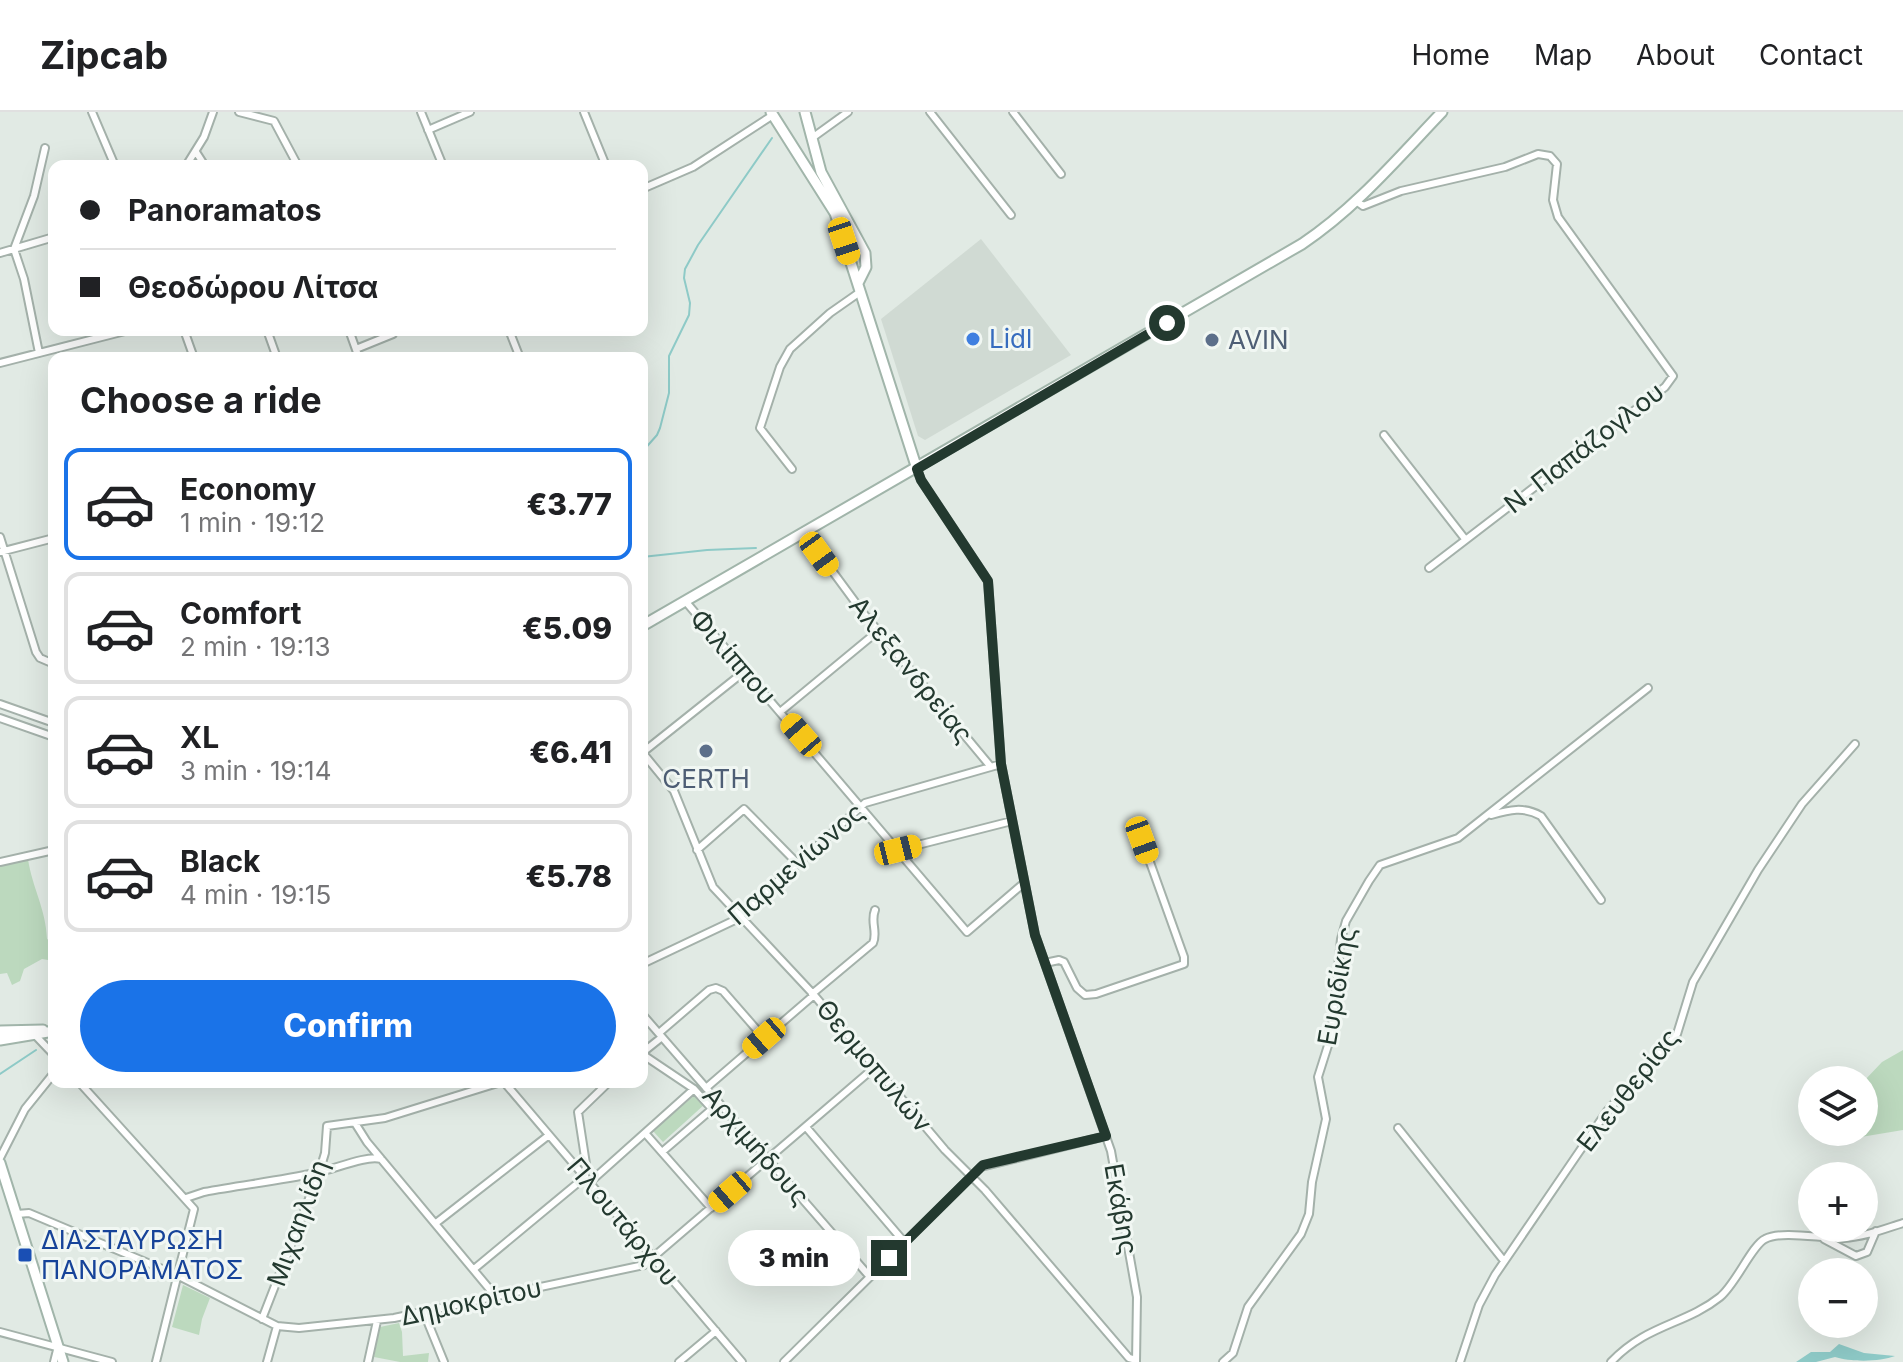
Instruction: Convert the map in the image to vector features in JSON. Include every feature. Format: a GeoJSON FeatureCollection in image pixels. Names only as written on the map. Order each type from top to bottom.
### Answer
{"type":"FeatureCollection","features":[{"type":"Feature","properties":{"kind":"main road"},"geometry":{"type":"LineString","coordinates":[[805,112],[821,172],[865,253],[866,267],[859,287]]}},
{"type":"Feature","properties":{"kind":"main road"},"geometry":{"type":"LineString","coordinates":[[648,623],[1294,249],[1356,201],[1442,112]]}},
{"type":"Feature","properties":{"kind":"main road"},"geometry":{"type":"LineString","coordinates":[[772,114],[835,213],[917,469]]}},
{"type":"Feature","properties":{"kind":"main road"},"geometry":{"type":"LineString","coordinates":[[0,1031],[48,1031]]}},
{"type":"Feature","properties":{"kind":"main road"},"geometry":{"type":"LineString","coordinates":[[0,1040],[48,1033]]}},
{"type":"Feature","properties":{"kind":"main road"},"geometry":{"type":"LineString","coordinates":[[0,1160],[63,1362]]}},
{"type":"Feature","properties":{"kind":"street"},"geometry":{"type":"LineString","coordinates":[[92,112],[112,160]]}},
{"type":"Feature","properties":{"kind":"street"},"geometry":{"type":"LineString","coordinates":[[190,160],[207,131],[213,112]]}},
{"type":"Feature","properties":{"kind":"street"},"geometry":{"type":"LineString","coordinates":[[239,112],[267,115],[278,125],[295,160]]}},
{"type":"Feature","properties":{"kind":"street"},"geometry":{"type":"LineString","coordinates":[[421,112],[440,160]]}},
{"type":"Feature","properties":{"kind":"street"},"geometry":{"type":"LineString","coordinates":[[428,130],[470,112]]}},
{"type":"Feature","properties":{"kind":"street"},"geometry":{"type":"LineString","coordinates":[[584,112],[604,160]]}},
{"type":"Feature","properties":{"kind":"street"},"geometry":{"type":"LineString","coordinates":[[812,138],[848,112]]}},
{"type":"Feature","properties":{"kind":"street"},"geometry":{"type":"LineString","coordinates":[[930,112],[1011,215]]}},
{"type":"Feature","properties":{"kind":"street"},"geometry":{"type":"LineString","coordinates":[[1013,112],[1061,174]]}},
{"type":"Feature","properties":{"kind":"street"},"geometry":{"type":"LineString","coordinates":[[648,186],[693,167],[772,114]]}},
{"type":"Feature","properties":{"kind":"street"},"geometry":{"type":"LineString","coordinates":[[39,353],[24,279],[14,249],[34,196],[45,148]]}},
{"type":"Feature","properties":{"kind":"street"},"geometry":{"type":"LineString","coordinates":[[196,152],[201,160]]}},
{"type":"Feature","properties":{"kind":"street","name":"Ν. Παπάζογλου"},"geometry":{"type":"LineString","coordinates":[[1356,201],[1363,206],[1375,199],[1421,185],[1505,167],[1538,154],[1548,155],[1557,164],[1553,200],[1558,217],[1673,376],[1665,387],[1429,568]]}},
{"type":"Feature","properties":{"kind":"street"},"geometry":{"type":"LineString","coordinates":[[0,253],[48,239]]}},
{"type":"Feature","properties":{"kind":"street"},"geometry":{"type":"LineString","coordinates":[[792,469],[760,428],[780,367],[797,341],[859,287]]}},
{"type":"Feature","properties":{"kind":"street"},"geometry":{"type":"LineString","coordinates":[[0,363],[106,336]]}},
{"type":"Feature","properties":{"kind":"street"},"geometry":{"type":"LineString","coordinates":[[351,336],[357,352]]}},
{"type":"Feature","properties":{"kind":"street"},"geometry":{"type":"LineString","coordinates":[[356,349],[388,336]]}},
{"type":"Feature","properties":{"kind":"street"},"geometry":{"type":"LineString","coordinates":[[1384,435],[1465,539]]}},
{"type":"Feature","properties":{"kind":"street","name":"Εκάβης"},"geometry":{"type":"LineString","coordinates":[[917,469],[921,480],[988,581],[1001,764],[1035,935],[1106,1136],[1137,1297],[1136,1361]]}},
{"type":"Feature","properties":{"kind":"street","name":"Αλεξανδρείας"},"geometry":{"type":"LineString","coordinates":[[805,534],[878,631],[991,767]]}},
{"type":"Feature","properties":{"kind":"street"},"geometry":{"type":"LineString","coordinates":[[0,537],[2,552],[36,652],[48,661]]}},
{"type":"Feature","properties":{"kind":"street"},"geometry":{"type":"LineString","coordinates":[[2,552],[48,540]]}},
{"type":"Feature","properties":{"kind":"street","name":"Φιλίππου"},"geometry":{"type":"LineString","coordinates":[[686,602],[967,932],[1024,883]]}},
{"type":"Feature","properties":{"kind":"street"},"geometry":{"type":"LineString","coordinates":[[780,712],[878,631]]}},
{"type":"Feature","properties":{"kind":"street"},"geometry":{"type":"LineString","coordinates":[[648,747],[745,671]]}},
{"type":"Feature","properties":{"kind":"street","name":"Ευριδίκης"},"geometry":{"type":"LineString","coordinates":[[1223,1362],[1233,1353],[1248,1307],[1301,1234],[1309,1214],[1312,1182],[1326,1119],[1318,1077],[1331,1036],[1338,961],[1346,921],[1380,865],[1458,838],[1648,688]]}},
{"type":"Feature","properties":{"kind":"street"},"geometry":{"type":"LineString","coordinates":[[0,704],[48,721]]}},
{"type":"Feature","properties":{"kind":"street"},"geometry":{"type":"LineString","coordinates":[[0,718],[48,735]]}},
{"type":"Feature","properties":{"kind":"street","name":"Ελευθερίας"},"geometry":{"type":"LineString","coordinates":[[1460,1362],[1483,1297],[1504,1261],[1607,1111],[1677,1034],[1693,982],[1758,870],[1802,804],[1855,744]]}},
{"type":"Feature","properties":{"kind":"street","name":"Θερμοπυλών"},"geometry":{"type":"LineString","coordinates":[[648,759],[674,791],[709,883],[813,995],[1129,1358],[1136,1361]]}},
{"type":"Feature","properties":{"kind":"street","name":"Παρμενίωνος"},"geometry":{"type":"LineString","coordinates":[[648,961],[739,917],[861,806],[878,798],[1001,764]]}},
{"type":"Feature","properties":{"kind":"street"},"geometry":{"type":"LineString","coordinates":[[697,850],[744,809],[798,864]]}},
{"type":"Feature","properties":{"kind":"street"},"geometry":{"type":"LineString","coordinates":[[1487,816],[1513,809],[1533,811],[1541,816],[1601,900]]}},
{"type":"Feature","properties":{"kind":"street"},"geometry":{"type":"LineString","coordinates":[[898,850],[1012,821]]}},
{"type":"Feature","properties":{"kind":"street"},"geometry":{"type":"LineString","coordinates":[[1045,963],[1064,962],[1077,988],[1085,995],[1184,964],[1142,840]]}},
{"type":"Feature","properties":{"kind":"street"},"geometry":{"type":"LineString","coordinates":[[0,862],[48,851]]}},
{"type":"Feature","properties":{"kind":"street"},"geometry":{"type":"LineString","coordinates":[[474,1269],[645,1133],[694,1089],[704,1085],[764,1038],[873,943],[875,935],[871,920],[875,910]]}},
{"type":"Feature","properties":{"kind":"street"},"geometry":{"type":"LineString","coordinates":[[648,1048],[709,990],[716,988],[723,991],[764,1038]]}},
{"type":"Feature","properties":{"kind":"street","name":"Αρχιμήδους"},"geometry":{"type":"LineString","coordinates":[[648,1021],[870,1277]]}},
{"type":"Feature","properties":{"kind":"street"},"geometry":{"type":"LineString","coordinates":[[36,1036],[48,1049]]}},
{"type":"Feature","properties":{"kind":"street"},"geometry":{"type":"LineString","coordinates":[[648,1058],[694,1089],[712,1109],[662,1152]]}},
{"type":"Feature","properties":{"kind":"street","name":"Δημοκρίτου"},"geometry":{"type":"LineString","coordinates":[[17,1214],[29,1213],[179,1276],[277,1326],[299,1328],[424,1313],[644,1265],[875,1067]]}},
{"type":"Feature","properties":{"kind":"street"},"geometry":{"type":"LineString","coordinates":[[0,1160],[25,1109],[48,1080]]}},
{"type":"Feature","properties":{"kind":"street"},"geometry":{"type":"LineString","coordinates":[[85,1088],[186,1198],[194,1211],[156,1362]]}},
{"type":"Feature","properties":{"kind":"street"},"geometry":{"type":"LineString","coordinates":[[483,1088],[385,1118],[355,1123],[381,1160],[497,1298]]}},
{"type":"Feature","properties":{"kind":"street","name":"Πλουτάρχου"},"geometry":{"type":"LineString","coordinates":[[508,1088],[742,1362]]}},
{"type":"Feature","properties":{"kind":"street"},"geometry":{"type":"LineString","coordinates":[[587,1180],[578,1112],[603,1088]]}},
{"type":"Feature","properties":{"kind":"street","name":"Μιχαηλίδη"},"geometry":{"type":"LineString","coordinates":[[262,1319],[319,1173],[325,1153],[327,1126],[355,1123]]}},
{"type":"Feature","properties":{"kind":"street"},"geometry":{"type":"LineString","coordinates":[[806,1127],[905,1243]]}},
{"type":"Feature","properties":{"kind":"street"},"geometry":{"type":"LineString","coordinates":[[1398,1128],[1504,1261]]}},
{"type":"Feature","properties":{"kind":"street"},"geometry":{"type":"LineString","coordinates":[[645,1133],[711,1208]]}},
{"type":"Feature","properties":{"kind":"street"},"geometry":{"type":"LineString","coordinates":[[436,1223],[549,1135]]}},
{"type":"Feature","properties":{"kind":"street"},"geometry":{"type":"LineString","coordinates":[[784,1362],[983,1165],[1106,1136]]}},
{"type":"Feature","properties":{"kind":"street"},"geometry":{"type":"LineString","coordinates":[[186,1198],[204,1192],[319,1173],[351,1165],[364,1158],[381,1160]]}},
{"type":"Feature","properties":{"kind":"street"},"geometry":{"type":"LineString","coordinates":[[1878,1230],[1903,1223]]}},
{"type":"Feature","properties":{"kind":"street"},"geometry":{"type":"LineString","coordinates":[[1611,1362],[1645,1333],[1706,1306],[1719,1297],[1737,1278],[1756,1246],[1764,1239],[1778,1235],[1798,1237]]}},
{"type":"Feature","properties":{"kind":"street"},"geometry":{"type":"LineString","coordinates":[[1830,1242],[1856,1256],[1867,1252],[1871,1242]]}},
{"type":"Feature","properties":{"kind":"street"},"geometry":{"type":"LineString","coordinates":[[424,1313],[444,1362]]}},
{"type":"Feature","properties":{"kind":"street"},"geometry":{"type":"LineString","coordinates":[[368,1362],[377,1321]]}},
{"type":"Feature","properties":{"kind":"street"},"geometry":{"type":"LineString","coordinates":[[267,1362],[277,1326]]}},
{"type":"Feature","properties":{"kind":"street"},"geometry":{"type":"LineString","coordinates":[[679,1362],[716,1331]]}},
{"type":"Feature","properties":{"kind":"street"},"geometry":{"type":"LineString","coordinates":[[0,1332],[112,1362]]}},
{"type":"Feature","properties":{"kind":"street"},"geometry":{"type":"LineString","coordinates":[[54,1362],[58,1347]]}},
{"type":"Feature","properties":{"kind":"shaded area","name":"Lidl"},"geometry":{"type":"Polygon","coordinates":[[[981,239],[1071,355],[925,440],[918,436],[881,319],[981,239]]]}},
{"type":"Feature","properties":{"kind":"green space"},"geometry":{"type":"Polygon","coordinates":[[[28,859],[48,940],[48,960],[42,959],[24,969],[20,981],[12,985],[7,973],[0,974],[0,865],[28,859]]]}},
{"type":"Feature","properties":{"kind":"green space"},"geometry":{"type":"Polygon","coordinates":[[[1903,1050],[1903,1130],[1878,1134],[1878,1066],[1903,1050]]]}},
{"type":"Feature","properties":{"kind":"green space"},"geometry":{"type":"Polygon","coordinates":[[[696,1094],[705,1104],[663,1142],[653,1131],[696,1094]]]}},
{"type":"Feature","properties":{"kind":"green space"},"geometry":{"type":"Polygon","coordinates":[[[183,1285],[210,1298],[199,1335],[172,1327],[183,1285]]]}},
{"type":"Feature","properties":{"kind":"green space"},"geometry":{"type":"Polygon","coordinates":[[[399,1323],[403,1356],[429,1353],[428,1362],[400,1362],[374,1357],[380,1327],[399,1323]]]}},
{"type":"Feature","properties":{"kind":"water"},"geometry":{"type":"Polygon","coordinates":[[[1839,1344],[1864,1353],[1895,1356],[1873,1360],[1835,1357],[1816,1362],[1796,1362],[1811,1352],[1830,1352],[1839,1344]]]}},
{"type":"Feature","properties":{"kind":"waterway"},"geometry":{"type":"LineString","coordinates":[[648,445],[660,428],[669,393],[669,356],[689,315],[685,269],[698,245],[772,138]]}},
{"type":"Feature","properties":{"kind":"waterway"},"geometry":{"type":"LineString","coordinates":[[648,556],[756,548]]}},
{"type":"Feature","properties":{"kind":"waterway"},"geometry":{"type":"LineString","coordinates":[[0,1074],[36,1050]]}},
{"type":"Feature","properties":{"kind":"place","name":"Lidl"},"geometry":{"type":"Point","coordinates":[973,339]}},
{"type":"Feature","properties":{"kind":"place","name":"AVIN"},"geometry":{"type":"Point","coordinates":[1212,340]}},
{"type":"Feature","properties":{"kind":"place","name":"CERTH"},"geometry":{"type":"Point","coordinates":[706,751]}},
{"type":"Feature","properties":{"kind":"place","name":"ΔΙΑΣΤΑΥΡΩΣΗ ΠΑΝΟΡΑΜΑΤΟΣ"},"geometry":{"type":"Point","coordinates":[25,1255]}},
{"type":"Feature","properties":{"kind":"route"},"geometry":{"type":"LineString","coordinates":[[889,1258],[983,1165],[1106,1136],[1035,935],[1028,903],[1001,764],[988,581],[921,480],[917,469],[1167,323]]}}]}
